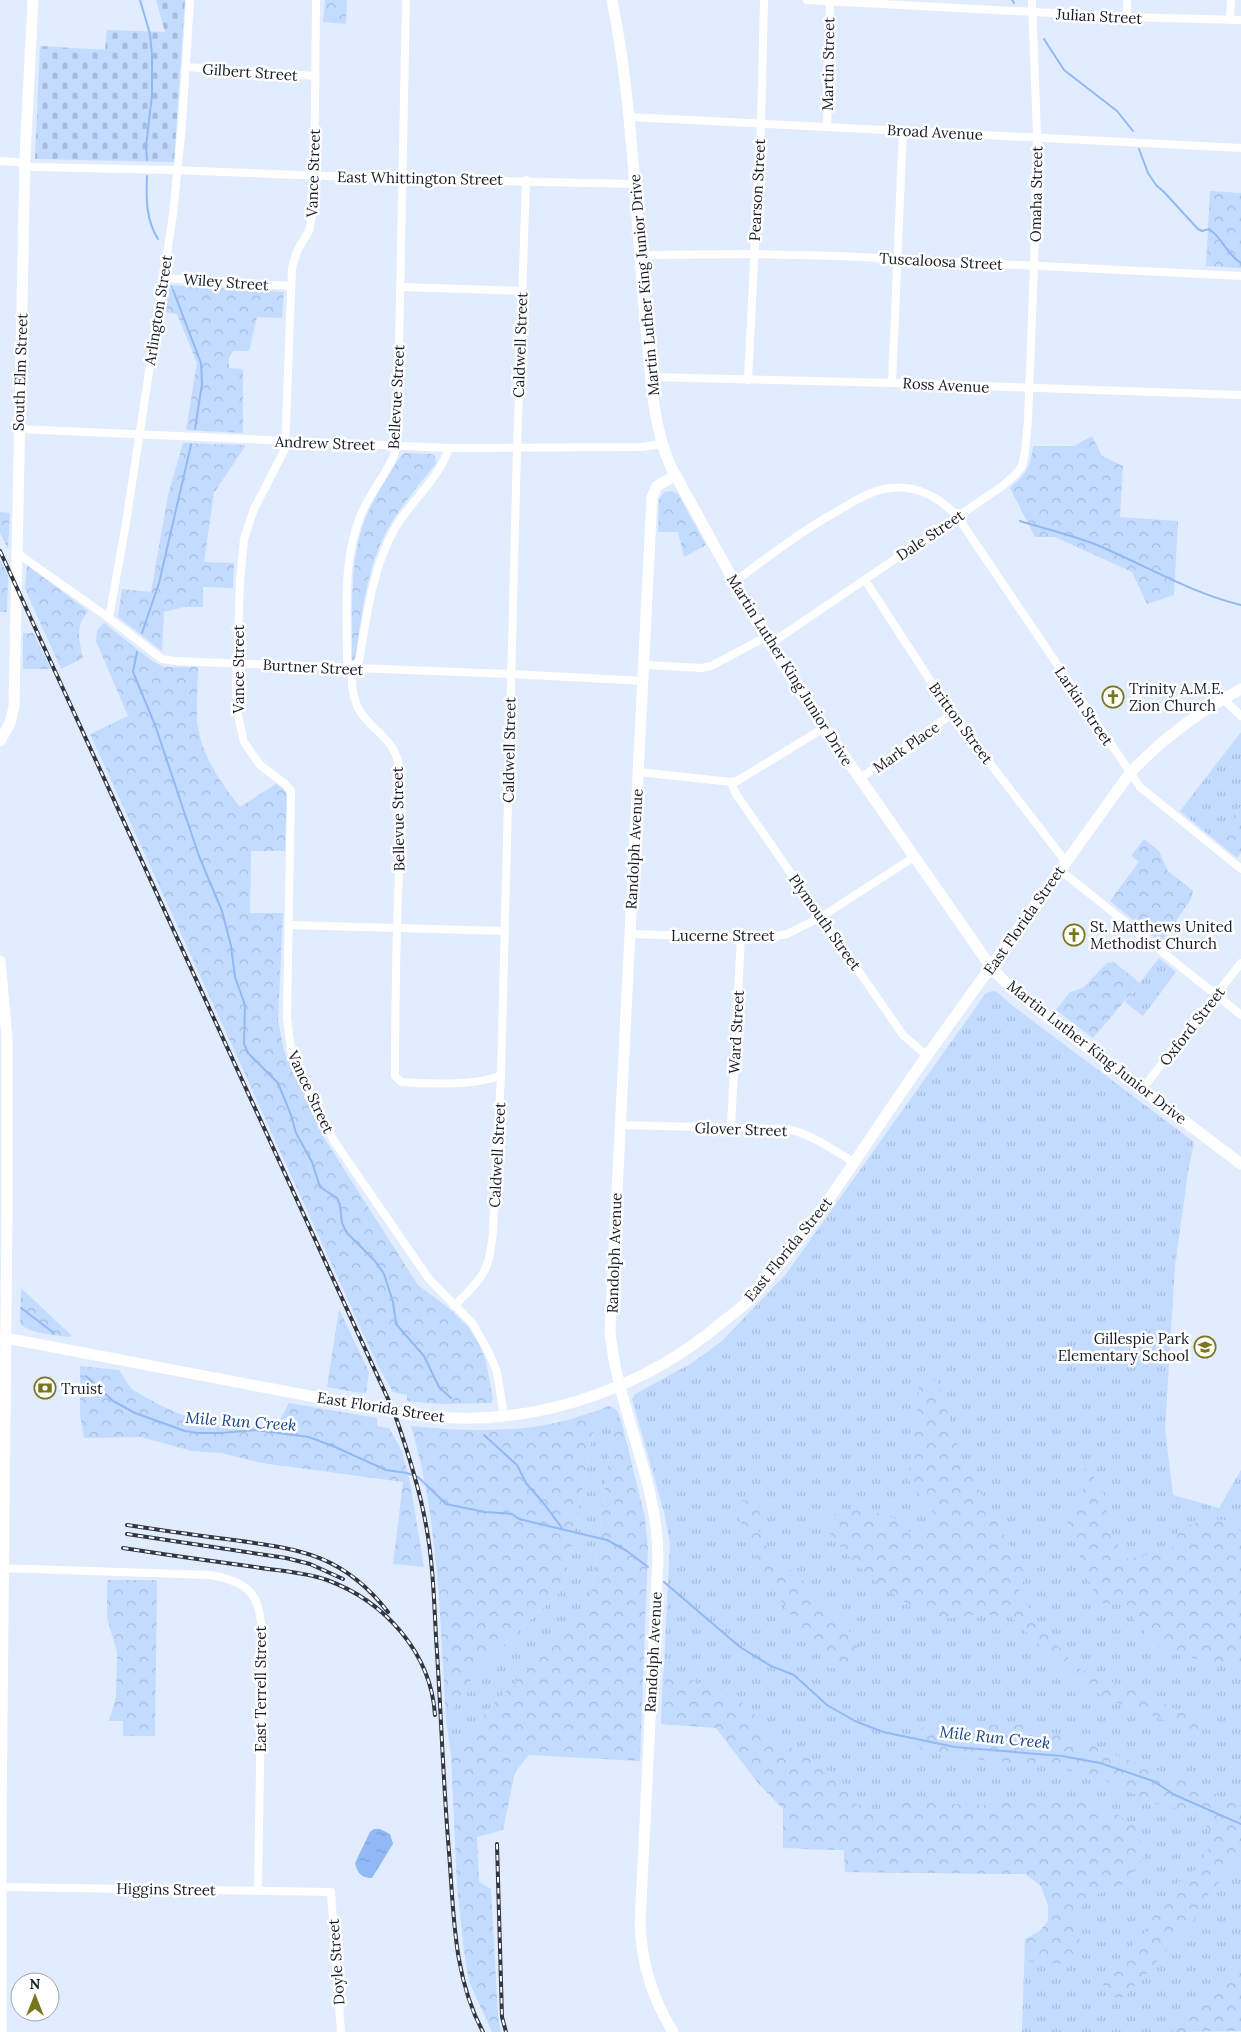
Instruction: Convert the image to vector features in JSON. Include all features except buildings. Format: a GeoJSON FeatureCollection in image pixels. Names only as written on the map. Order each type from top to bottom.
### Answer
{"type":"FeatureCollection","features":[{"type":"Feature","properties":{"kind":"main road","name":"South Elm Street"},"geometry":{"type":"LineString","coordinates":[[0,742],[10,723],[14,707],[25,164],[34,0]]}},
{"type":"Feature","properties":{"kind":"main road","name":"Martin Luther King Junior Drive"},"geometry":{"type":"LineString","coordinates":[[612,0],[623,57],[630,117],[651,377],[661,444],[676,475],[768,641],[824,728],[990,966],[1005,982],[1042,1013],[1241,1164]]}},
{"type":"Feature","properties":{"kind":"main road","name":"Randolph Avenue"},"geometry":{"type":"LineString","coordinates":[[673,2032],[650,1987],[643,1953],[640,1924],[658,1558],[657,1531],[652,1501],[619,1386],[612,1355],[610,1331],[652,497],[657,486],[676,475]]}},
{"type":"Feature","properties":{"kind":"main road","name":"East Florida Street"},"geometry":{"type":"LineString","coordinates":[[3,1337],[394,1412],[457,1418],[504,1416],[569,1404],[619,1386],[664,1365],[698,1344],[750,1299],[799,1240],[855,1163],[990,966],[1130,774],[1171,733],[1191,718],[1241,689]]}},
{"type":"Feature","properties":{"kind":"main road"},"geometry":{"type":"LineString","coordinates":[[0,961],[3,1009],[4,1214],[1,2032]]}},
{"type":"Feature","properties":{"kind":"street","name":"Arlington Street"},"geometry":{"type":"LineString","coordinates":[[109,618],[139,434],[178,170],[190,0]]}},
{"type":"Feature","properties":{"kind":"street","name":"Vance Street"},"geometry":{"type":"LineString","coordinates":[[316,0],[312,222],[297,251],[292,268],[284,449],[254,508],[244,539],[240,581],[236,711],[244,742],[260,765],[284,783],[291,791],[287,1035],[291,1050],[310,1095],[334,1141],[429,1279],[473,1324],[497,1372],[504,1416]]}},
{"type":"Feature","properties":{"kind":"street","name":"Bellevue Street"},"geometry":{"type":"LineString","coordinates":[[406,0],[397,446],[391,461],[366,503],[351,548],[348,574],[347,661],[352,669],[351,682],[355,701],[361,713],[387,739],[400,770],[401,817],[394,1076],[401,1082],[421,1083],[469,1082],[494,1079],[501,1076]]}},
{"type":"Feature","properties":{"kind":"street","name":"Pearson Street"},"geometry":{"type":"LineString","coordinates":[[748,380],[761,124],[764,0]]}},
{"type":"Feature","properties":{"kind":"street","name":"Julian Street"},"geometry":{"type":"LineString","coordinates":[[807,0],[913,3],[1033,13],[1241,20]]}},
{"type":"Feature","properties":{"kind":"street","name":"Omaha Street"},"geometry":{"type":"LineString","coordinates":[[1028,389],[1034,266],[1037,136],[1032,0]]}},
{"type":"Feature","properties":{"kind":"street"},"geometry":{"type":"LineString","coordinates":[[1127,0],[1127,17]]}},
{"type":"Feature","properties":{"kind":"street"},"geometry":{"type":"LineString","coordinates":[[1230,20],[1231,0]]}},
{"type":"Feature","properties":{"kind":"street","name":"Martin Street"},"geometry":{"type":"LineString","coordinates":[[827,127],[830,1]]}},
{"type":"Feature","properties":{"kind":"street","name":"Gilbert Street"},"geometry":{"type":"LineString","coordinates":[[186,67],[315,76]]}},
{"type":"Feature","properties":{"kind":"street","name":"Broad Avenue"},"geometry":{"type":"LineString","coordinates":[[630,117],[1037,136],[1241,148]]}},
{"type":"Feature","properties":{"kind":"street"},"geometry":{"type":"LineString","coordinates":[[892,383],[903,130]]}},
{"type":"Feature","properties":{"kind":"street","name":"East Whittington Street"},"geometry":{"type":"LineString","coordinates":[[0,161],[16,162],[32,167],[178,170],[402,179],[526,180],[635,184]]}},
{"type":"Feature","properties":{"kind":"street","name":"Caldwell Street"},"geometry":{"type":"LineString","coordinates":[[454,1306],[482,1278],[491,1253],[501,1076],[526,180]]}},
{"type":"Feature","properties":{"kind":"street","name":"Tuscaloosa Street"},"geometry":{"type":"LineString","coordinates":[[640,255],[754,254],[898,259],[1241,276]]}},
{"type":"Feature","properties":{"kind":"street","name":"Wiley Street"},"geometry":{"type":"LineString","coordinates":[[162,278],[290,286]]}},
{"type":"Feature","properties":{"kind":"street"},"geometry":{"type":"LineString","coordinates":[[401,287],[522,291]]}},
{"type":"Feature","properties":{"kind":"street","name":"Ross Avenue"},"geometry":{"type":"LineString","coordinates":[[651,377],[892,383],[1241,396]]}},
{"type":"Feature","properties":{"kind":"street","name":"Dale Street"},"geometry":{"type":"LineString","coordinates":[[645,665],[702,668],[711,666],[768,641],[865,580],[1000,486],[1015,475],[1022,466],[1025,452],[1028,389]]}},
{"type":"Feature","properties":{"kind":"street","name":"Andrew Street"},"geometry":{"type":"LineString","coordinates":[[19,429],[449,448],[642,447],[661,444]]}},
{"type":"Feature","properties":{"kind":"street"},"geometry":{"type":"LineString","coordinates":[[352,669],[359,661],[374,577],[387,545],[406,512],[444,462],[449,448]]}},
{"type":"Feature","properties":{"kind":"street","name":"Larkin Street"},"geometry":{"type":"LineString","coordinates":[[734,582],[813,525],[876,490],[901,488],[925,492],[938,498],[957,516],[1140,787],[1241,870]]}},
{"type":"Feature","properties":{"kind":"street","name":"Burtner Street"},"geometry":{"type":"LineString","coordinates":[[16,553],[109,618],[162,659],[352,669],[511,674],[644,682]]}},
{"type":"Feature","properties":{"kind":"street","name":"Britton Street"},"geometry":{"type":"LineString","coordinates":[[865,580],[952,714],[1063,866],[1241,1015]]}},
{"type":"Feature","properties":{"kind":"street"},"geometry":{"type":"LineString","coordinates":[[1223,699],[1241,716]]}},
{"type":"Feature","properties":{"kind":"street","name":"Mark Place"},"geometry":{"type":"LineString","coordinates":[[859,779],[952,714]]}},
{"type":"Feature","properties":{"kind":"street"},"geometry":{"type":"LineString","coordinates":[[639,772],[732,782],[742,779],[824,728]]}},
{"type":"Feature","properties":{"kind":"street","name":"Plymouth Street"},"geometry":{"type":"LineString","coordinates":[[732,782],[736,794],[903,1035],[927,1056]]}},
{"type":"Feature","properties":{"kind":"street","name":"Lucerne Street"},"geometry":{"type":"LineString","coordinates":[[630,934],[741,937],[770,937],[787,934],[821,916],[914,857]]}},
{"type":"Feature","properties":{"kind":"street"},"geometry":{"type":"LineString","coordinates":[[289,925],[505,931]]}},
{"type":"Feature","properties":{"kind":"street","name":"Ward Street"},"geometry":{"type":"LineString","coordinates":[[731,1127],[741,937]]}},
{"type":"Feature","properties":{"kind":"street","name":"Oxford Street"},"geometry":{"type":"LineString","coordinates":[[1143,1088],[1241,963]]}},
{"type":"Feature","properties":{"kind":"street","name":"Glover Street"},"geometry":{"type":"LineString","coordinates":[[620,1125],[788,1129],[824,1142],[855,1163]]}},
{"type":"Feature","properties":{"kind":"street","name":"East Terrell Street"},"geometry":{"type":"LineString","coordinates":[[2,1568],[211,1575],[237,1582],[252,1594],[260,1610],[262,1640],[258,1890]]}},
{"type":"Feature","properties":{"kind":"street","name":"Higgins Street"},"geometry":{"type":"LineString","coordinates":[[1,1887],[331,1892]]}},
{"type":"Feature","properties":{"kind":"street","name":"Doyle Street"},"geometry":{"type":"LineString","coordinates":[[331,1892],[341,2032]]}},
{"type":"Feature","properties":{"kind":"green space"},"geometry":{"type":"Polygon","coordinates":[[[156,0],[185,0],[174,162],[35,159],[40,46],[105,50],[107,30],[165,32],[156,0]]]}},
{"type":"Feature","properties":{"kind":"green space"},"geometry":{"type":"Polygon","coordinates":[[[325,0],[347,0],[346,24],[323,22],[325,0]]]}},
{"type":"Feature","properties":{"kind":"green space"},"geometry":{"type":"Polygon","coordinates":[[[1210,191],[1241,193],[1241,268],[1206,266],[1210,191]]]}},
{"type":"Feature","properties":{"kind":"green space"},"geometry":{"type":"Polygon","coordinates":[[[169,285],[284,292],[282,318],[257,317],[249,351],[233,351],[229,358],[229,368],[243,369],[243,433],[186,430],[197,363],[177,314],[164,312],[169,285]]]}},
{"type":"Feature","properties":{"kind":"green space"},"geometry":{"type":"Polygon","coordinates":[[[1092,436],[1102,456],[1123,466],[1120,517],[1178,521],[1174,595],[1147,604],[1132,572],[1055,537],[1035,537],[1010,488],[1027,470],[1033,446],[1074,446],[1092,436]]]}},
{"type":"Feature","properties":{"kind":"green space"},"geometry":{"type":"Polygon","coordinates":[[[183,443],[246,445],[214,493],[204,562],[234,563],[233,588],[203,587],[203,607],[184,607],[164,612],[162,651],[118,617],[122,589],[151,592],[168,495],[183,443]]]}},
{"type":"Feature","properties":{"kind":"green space"},"geometry":{"type":"Polygon","coordinates":[[[405,453],[432,454],[435,456],[436,463],[411,494],[381,542],[366,592],[355,660],[352,660],[353,578],[361,531],[368,511],[378,492],[400,457],[405,453]]]}},
{"type":"Feature","properties":{"kind":"green space"},"geometry":{"type":"Polygon","coordinates":[[[671,491],[678,494],[706,545],[684,557],[678,532],[658,532],[659,499],[664,492],[671,491]]]}},
{"type":"Feature","properties":{"kind":"green space"},"geometry":{"type":"Polygon","coordinates":[[[0,512],[10,513],[8,549],[0,533],[0,512]]]}},
{"type":"Feature","properties":{"kind":"green space"},"geometry":{"type":"Polygon","coordinates":[[[0,560],[8,575],[7,612],[0,612],[0,560]]]}},
{"type":"Feature","properties":{"kind":"green space"},"geometry":{"type":"Polygon","coordinates":[[[27,565],[88,611],[81,623],[79,633],[83,658],[61,669],[25,589],[27,565]]]}},
{"type":"Feature","properties":{"kind":"green space"},"geometry":{"type":"Polygon","coordinates":[[[104,623],[152,661],[164,667],[198,667],[197,721],[199,733],[212,767],[240,807],[276,784],[287,795],[285,851],[251,851],[250,913],[283,913],[278,1020],[284,1051],[324,1138],[418,1285],[451,1310],[468,1327],[479,1344],[486,1362],[493,1399],[491,1403],[440,1404],[407,1401],[407,1395],[393,1392],[378,1366],[90,734],[128,716],[96,641],[97,630],[104,623]]]}},
{"type":"Feature","properties":{"kind":"green space"},"geometry":{"type":"Polygon","coordinates":[[[23,633],[33,633],[51,669],[23,669],[23,633]]]}},
{"type":"Feature","properties":{"kind":"green space"},"geometry":{"type":"Polygon","coordinates":[[[1241,732],[1241,806],[1215,840],[1180,811],[1241,732]]]}},
{"type":"Feature","properties":{"kind":"green space"},"geometry":{"type":"Polygon","coordinates":[[[1241,806],[1241,853],[1237,858],[1215,840],[1241,806]]]}},
{"type":"Feature","properties":{"kind":"green space"},"geometry":{"type":"Polygon","coordinates":[[[1144,839],[1159,851],[1168,871],[1193,891],[1191,899],[1161,943],[1110,901],[1139,862],[1131,856],[1144,839]]]}},
{"type":"Feature","properties":{"kind":"green space"},"geometry":{"type":"Polygon","coordinates":[[[1159,958],[1176,972],[1143,1016],[1125,1002],[1159,958]]]}},
{"type":"Feature","properties":{"kind":"green space"},"geometry":{"type":"Polygon","coordinates":[[[1114,962],[1140,983],[1093,1038],[1056,1010],[1070,992],[1083,988],[1107,963],[1114,962]]]}},
{"type":"Feature","properties":{"kind":"green space"},"geometry":{"type":"Polygon","coordinates":[[[997,992],[1194,1142],[1175,1266],[1165,1429],[1173,1495],[1219,1508],[1241,1470],[1241,1981],[1183,2032],[1022,2032],[1025,1939],[1040,1931],[1048,1921],[1048,1905],[1041,1886],[1026,1874],[845,1872],[844,1850],[800,1849],[801,1786],[758,1783],[716,1727],[661,1724],[670,1542],[664,1512],[632,1399],[635,1394],[692,1363],[722,1341],[786,1274],[986,993],[997,992]]]}},
{"type":"Feature","properties":{"kind":"green space"},"geometry":{"type":"Polygon","coordinates":[[[21,1288],[72,1336],[42,1333],[23,1326],[20,1323],[21,1288]]]}},
{"type":"Feature","properties":{"kind":"green space"},"geometry":{"type":"Polygon","coordinates":[[[339,1309],[369,1372],[366,1393],[327,1387],[339,1309]]]}},
{"type":"Feature","properties":{"kind":"green space"},"geometry":{"type":"Polygon","coordinates":[[[80,1366],[119,1370],[130,1387],[138,1393],[163,1407],[213,1423],[248,1426],[265,1424],[280,1420],[289,1403],[377,1418],[377,1426],[389,1428],[402,1451],[410,1482],[424,1567],[393,1564],[403,1482],[262,1463],[221,1453],[192,1451],[141,1437],[84,1438],[80,1415],[80,1366]]]}},
{"type":"Feature","properties":{"kind":"green space"},"geometry":{"type":"Polygon","coordinates":[[[937,1379],[962,1459],[1026,1576],[1019,1591],[1035,1619],[1077,1668],[1206,1722],[1200,1734],[1106,1698],[1069,1675],[1011,1617],[982,1614],[943,1619],[917,1611],[869,1577],[833,1539],[823,1516],[865,1509],[896,1519],[918,1540],[941,1523],[908,1479],[919,1385],[937,1379]]]}},
{"type":"Feature","properties":{"kind":"green space"},"geometry":{"type":"Polygon","coordinates":[[[608,1406],[617,1410],[621,1420],[613,1426],[592,1591],[583,1615],[495,1702],[451,1756],[446,1720],[478,1669],[559,1593],[565,1581],[597,1411],[608,1406]]]}},
{"type":"Feature","properties":{"kind":"green space"},"geometry":{"type":"Polygon","coordinates":[[[597,1411],[565,1581],[559,1593],[478,1669],[446,1720],[440,1609],[433,1535],[420,1462],[411,1426],[467,1430],[523,1428],[560,1422],[597,1411]]]}},
{"type":"Feature","properties":{"kind":"green space"},"geometry":{"type":"Polygon","coordinates":[[[621,1420],[645,1518],[648,1549],[640,1761],[529,1755],[515,1772],[503,1830],[477,1837],[479,1882],[491,1889],[498,2016],[501,2032],[492,2032],[469,1982],[464,1951],[457,1886],[451,1756],[495,1702],[583,1615],[592,1591],[613,1426],[621,1420]]]}},
{"type":"Feature","properties":{"kind":"green space"},"geometry":{"type":"Polygon","coordinates":[[[1087,1467],[1104,1494],[1109,1528],[1125,1559],[1171,1551],[1179,1528],[1203,1521],[1228,1521],[1241,1532],[1241,1673],[1237,1669],[1164,1651],[1134,1620],[1129,1605],[1099,1603],[1066,1519],[1073,1507],[1086,1497],[1077,1474],[1087,1467]]]}},
{"type":"Feature","properties":{"kind":"green space"},"geometry":{"type":"Polygon","coordinates":[[[742,1500],[760,1504],[759,1531],[773,1558],[800,1577],[858,1641],[857,1655],[845,1669],[830,1668],[780,1600],[743,1529],[739,1514],[742,1500]]]}},
{"type":"Feature","properties":{"kind":"green space"},"geometry":{"type":"Polygon","coordinates":[[[107,1580],[157,1580],[155,1736],[123,1736],[123,1721],[109,1721],[116,1697],[117,1652],[107,1618],[107,1580]]]}},
{"type":"Feature","properties":{"kind":"green space"},"geometry":{"type":"Polygon","coordinates":[[[663,1673],[714,1687],[751,1708],[765,1732],[841,1778],[853,1803],[876,1811],[892,1810],[901,1796],[936,1798],[948,1804],[985,1805],[1018,1798],[1088,1803],[1112,1811],[1137,1828],[1144,1857],[1119,1889],[1088,1896],[1075,1921],[1081,1946],[1072,1965],[1025,1961],[1025,1939],[1040,1931],[1048,1921],[1048,1905],[1041,1886],[1026,1874],[845,1872],[844,1850],[783,1848],[783,1809],[758,1783],[716,1728],[661,1724],[663,1673]]]}},
{"type":"Feature","properties":{"kind":"green space"},"geometry":{"type":"Polygon","coordinates":[[[991,1725],[1023,1725],[1077,1740],[1202,1788],[1241,1806],[1241,1857],[1208,1895],[1194,1920],[1125,1997],[1109,1998],[1103,1989],[1105,1973],[1147,1930],[1160,1903],[1176,1884],[1198,1867],[1209,1848],[1210,1831],[1201,1817],[1176,1808],[1153,1803],[1095,1776],[1049,1766],[960,1758],[922,1750],[916,1743],[921,1728],[930,1726],[966,1736],[982,1736],[991,1725]]]}},
{"type":"Feature","properties":{"kind":"green space"},"geometry":{"type":"Polygon","coordinates":[[[1241,1961],[1241,2031],[1172,2032],[1236,1969],[1241,1961]]]}},
{"type":"Feature","properties":{"kind":"water"},"geometry":{"type":"Polygon","coordinates":[[[374,1829],[380,1829],[390,1834],[393,1844],[372,1878],[368,1878],[357,1870],[355,1863],[370,1832],[374,1829]]]}},
{"type":"Feature","properties":{"kind":"waterway"},"geometry":{"type":"LineString","coordinates":[[140,0],[150,34],[152,55],[152,95],[146,147],[147,160]]}},
{"type":"Feature","properties":{"kind":"waterway"},"geometry":{"type":"LineString","coordinates":[[1044,39],[1064,70],[1117,111],[1133,131]]}},
{"type":"Feature","properties":{"kind":"waterway"},"geometry":{"type":"LineString","coordinates":[[1139,149],[1148,173],[1156,185],[1198,229],[1202,231],[1209,229],[1241,263]]}},
{"type":"Feature","properties":{"kind":"waterway"},"geometry":{"type":"LineString","coordinates":[[147,176],[149,217],[158,239]]}},
{"type":"Feature","properties":{"kind":"waterway"},"geometry":{"type":"LineString","coordinates":[[173,290],[201,363],[202,384],[195,429]]}},
{"type":"Feature","properties":{"kind":"waterway"},"geometry":{"type":"LineString","coordinates":[[142,633],[159,583],[191,445]]}},
{"type":"Feature","properties":{"kind":"waterway"},"geometry":{"type":"LineString","coordinates":[[1020,521],[1094,544],[1188,587],[1241,605]]}},
{"type":"Feature","properties":{"kind":"waterway"},"geometry":{"type":"LineString","coordinates":[[137,652],[133,672],[155,725],[199,856],[222,911],[231,946],[235,977],[245,1005],[244,1044],[248,1053],[278,1083],[296,1133],[312,1162],[320,1187],[337,1198],[340,1205],[342,1223],[347,1233],[375,1261],[384,1274],[393,1302],[396,1324],[424,1356],[439,1387],[451,1398]]}},
{"type":"Feature","properties":{"kind":"waterway","name":"Mile Run Creek"},"geometry":{"type":"LineString","coordinates":[[21,1308],[54,1333]]}},
{"type":"Feature","properties":{"kind":"waterway","name":"Mile Run Creek"},"geometry":{"type":"LineString","coordinates":[[86,1376],[113,1401],[135,1413],[185,1431],[221,1433],[255,1430],[309,1437],[386,1470],[407,1473],[418,1477],[446,1504],[485,1512],[512,1514],[519,1519],[607,1540],[627,1551],[648,1567]]}},
{"type":"Feature","properties":{"kind":"waterway"},"geometry":{"type":"LineString","coordinates":[[484,1435],[517,1465],[526,1483],[562,1528]]}},
{"type":"Feature","properties":{"kind":"waterway","name":"Mile Run Creek"},"geometry":{"type":"LineString","coordinates":[[664,1582],[740,1647],[771,1666],[794,1675],[827,1705],[855,1721],[883,1732],[955,1747],[1062,1756],[1100,1763],[1153,1781],[1175,1795],[1241,1824]]}},
{"type":"Feature","properties":{"kind":"railway"},"geometry":{"type":"LineString","coordinates":[[0,551],[394,1412],[416,1482],[428,1539],[434,1595],[445,1799],[454,1921],[460,1967],[473,2011],[483,2032]]}},
{"type":"Feature","properties":{"kind":"railway"},"geometry":{"type":"LineString","coordinates":[[127,1525],[275,1546],[316,1557],[335,1565],[353,1577],[388,1612]]}},
{"type":"Feature","properties":{"kind":"railway"},"geometry":{"type":"LineString","coordinates":[[127,1534],[286,1558],[310,1564],[343,1579]]}},
{"type":"Feature","properties":{"kind":"railway"},"geometry":{"type":"LineString","coordinates":[[123,1548],[300,1573],[318,1577],[348,1589],[385,1615],[414,1650],[432,1692],[435,1715]]}},
{"type":"Feature","properties":{"kind":"railway"},"geometry":{"type":"LineString","coordinates":[[497,1844],[502,2017],[506,2032]]}},
{"type":"Feature","properties":{"kind":"place","name":"Trinity A.M.E. Zion Church"},"geometry":{"type":"Point","coordinates":[1113,697]}},
{"type":"Feature","properties":{"kind":"place","name":"St. Matthews United Methodist Church"},"geometry":{"type":"Point","coordinates":[1074,935]}},
{"type":"Feature","properties":{"kind":"place","name":"Gillespie Park Elementary School"},"geometry":{"type":"Point","coordinates":[1205,1347]}},
{"type":"Feature","properties":{"kind":"place","name":"Truist"},"geometry":{"type":"Point","coordinates":[45,1388]}}]}
